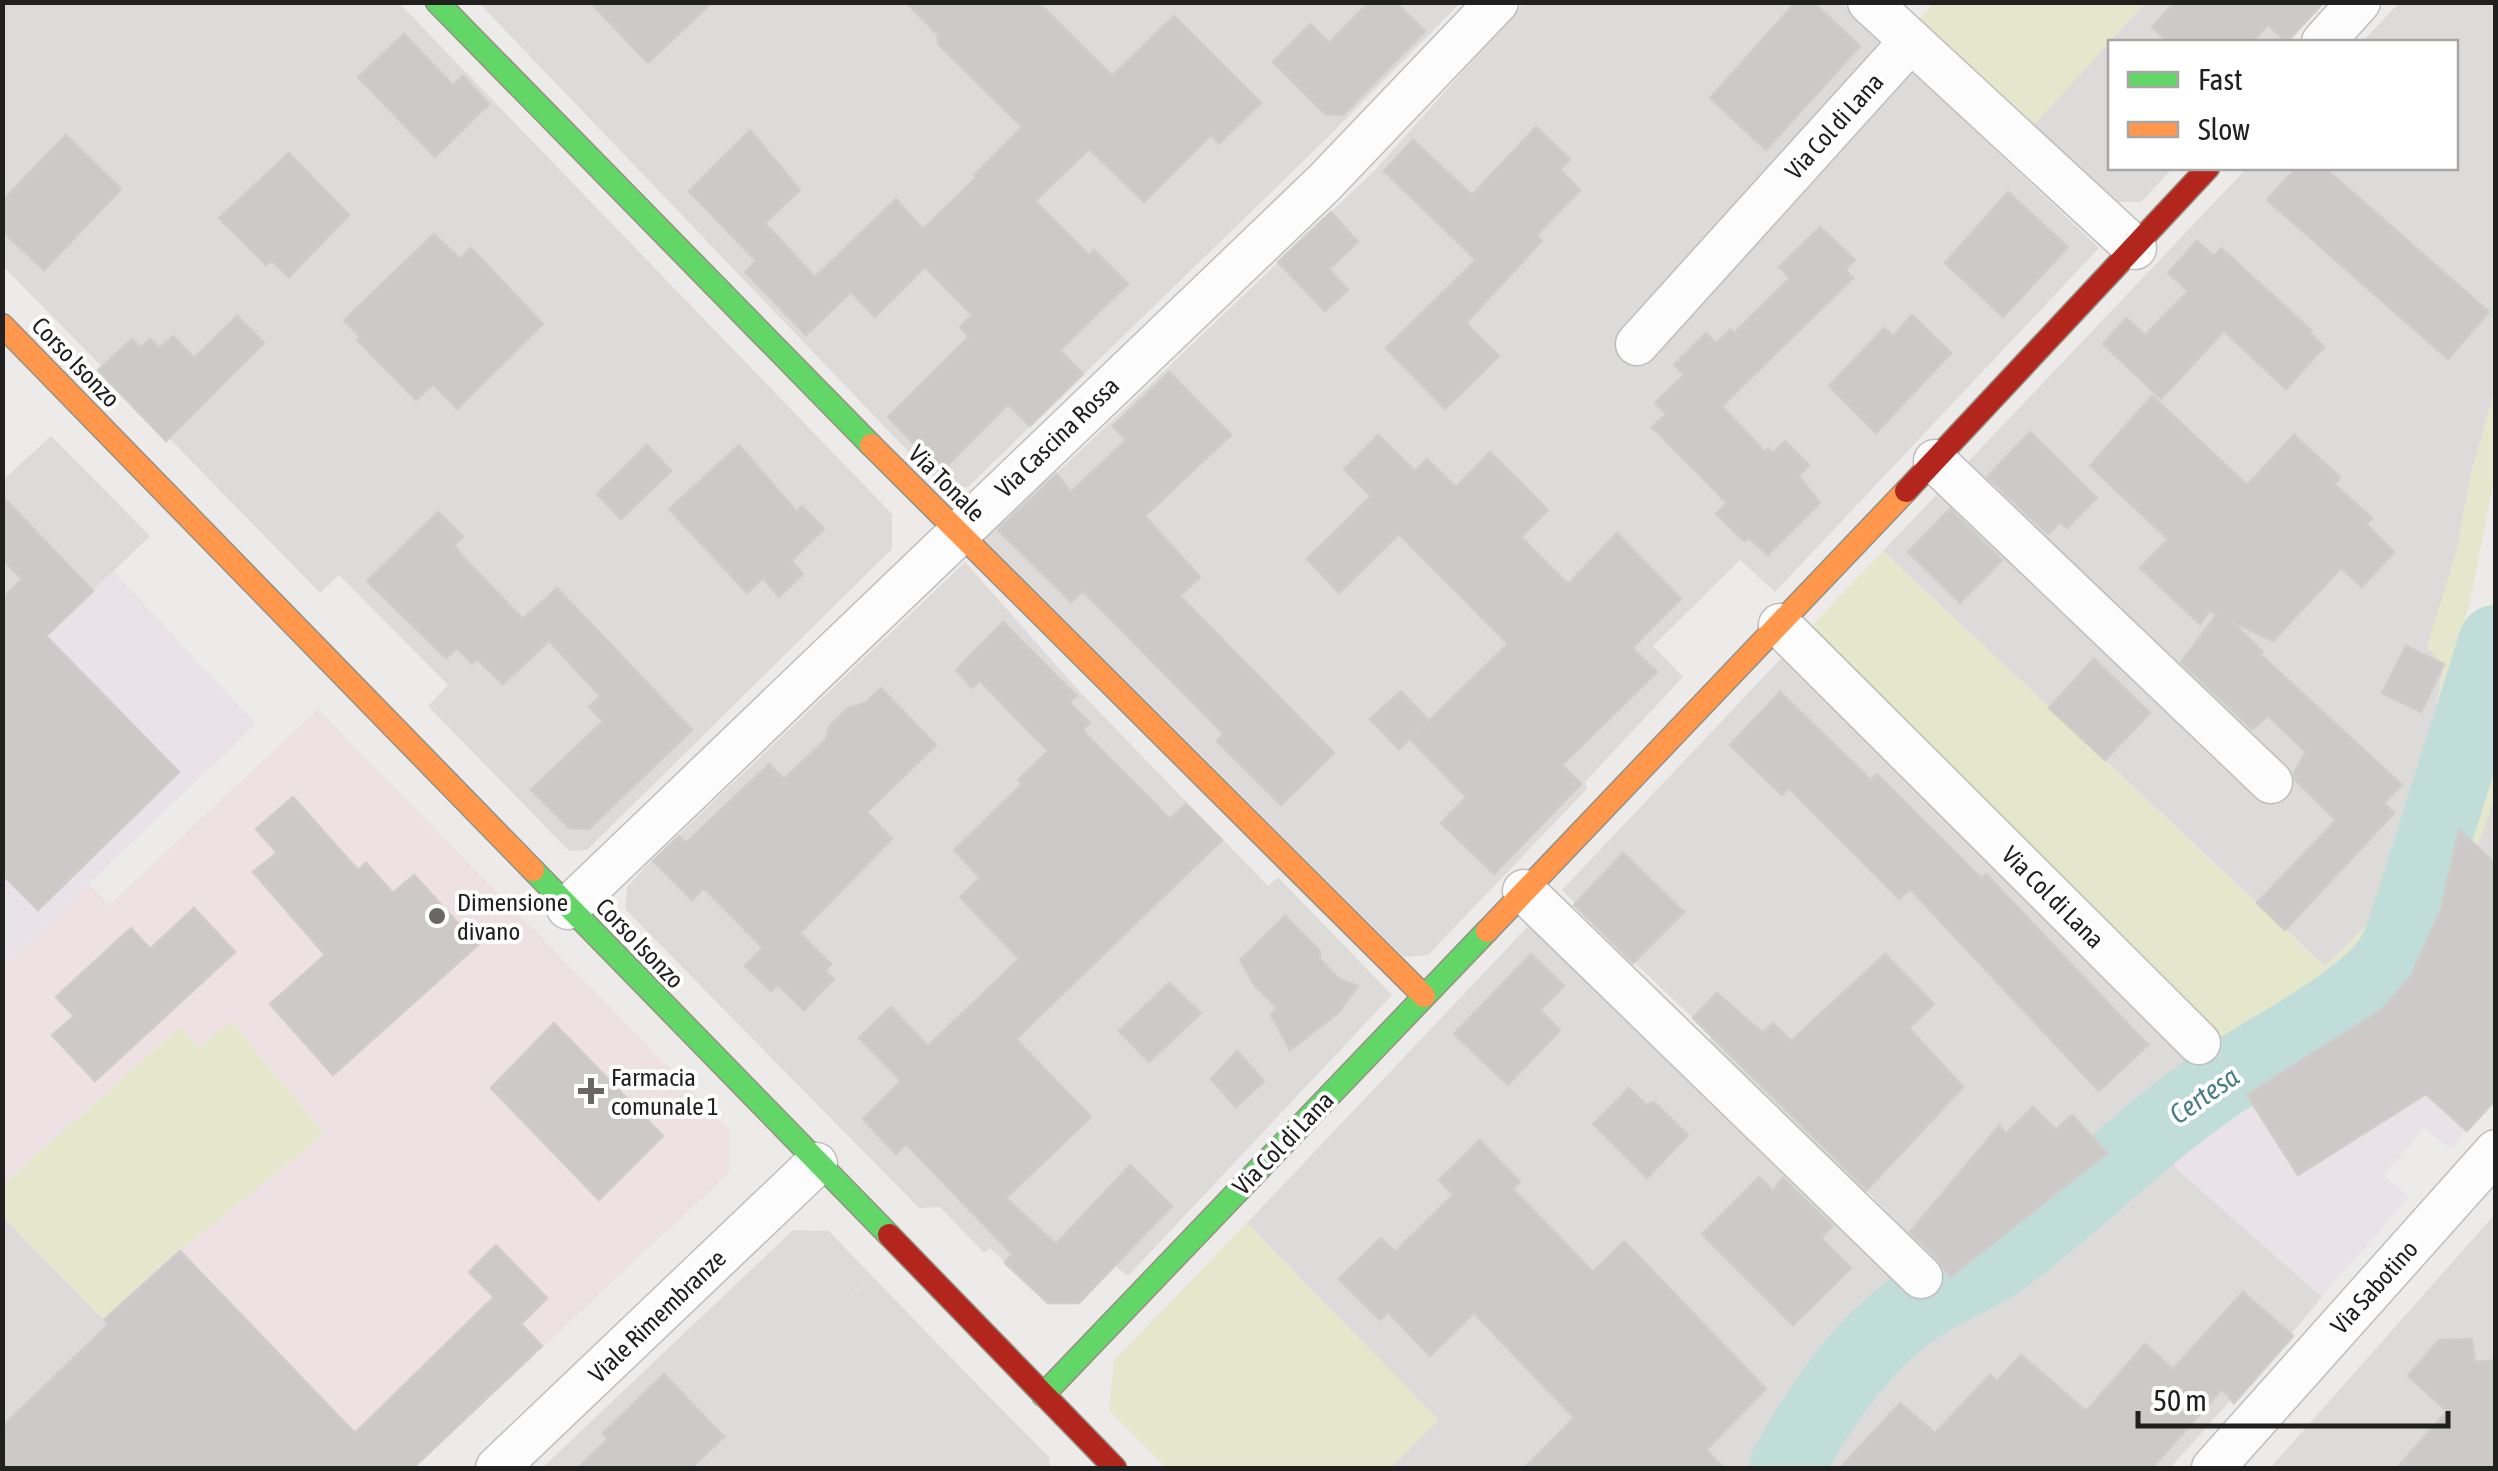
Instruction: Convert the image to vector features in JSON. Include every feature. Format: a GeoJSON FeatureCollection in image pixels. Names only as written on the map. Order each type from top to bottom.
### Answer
{"type":"FeatureCollection","features":[{"type":"Feature","properties":{"kind":"street","name":"Via Tonale"},"geometry":{"type":"LineString","coordinates":[[437,2],[957,533],[1424,996]]}},
{"type":"Feature","properties":{"kind":"street","name":"Via Cascina Rossa"},"geometry":{"type":"LineString","coordinates":[[568,908],[1336,170],[1497,2]]}},
{"type":"Feature","properties":{"kind":"street"},"geometry":{"type":"LineString","coordinates":[[1869,2],[2135,248]]}},
{"type":"Feature","properties":{"kind":"street"},"geometry":{"type":"LineString","coordinates":[[2324,40],[2359,2]]}},
{"type":"Feature","properties":{"kind":"street","name":"Via Col di Lana"},"geometry":{"type":"LineString","coordinates":[[1637,344],[1911,42]]}},
{"type":"Feature","properties":{"kind":"street","name":"Via Col di Lana"},"geometry":{"type":"LineString","coordinates":[[1042,1395],[1780,625],[2206,170]]}},
{"type":"Feature","properties":{"kind":"street","name":"Corso Isonzo"},"geometry":{"type":"LineString","coordinates":[[2,326],[1042,1395],[1103,1465]]}},
{"type":"Feature","properties":{"kind":"street"},"geometry":{"type":"LineString","coordinates":[[1935,461],[2271,782]]}},
{"type":"Feature","properties":{"kind":"street","name":"Via Col di Lana"},"geometry":{"type":"LineString","coordinates":[[1780,625],[2199,1043]]}},
{"type":"Feature","properties":{"kind":"street"},"geometry":{"type":"LineString","coordinates":[[1524,891],[1921,1277]]}},
{"type":"Feature","properties":{"kind":"street","name":"Via Sabotino"},"geometry":{"type":"LineString","coordinates":[[2213,1468],[2496,1151]]}},
{"type":"Feature","properties":{"kind":"street","name":"Viale Rimembranze"},"geometry":{"type":"LineString","coordinates":[[497,1468],[816,1164]]}},
{"type":"Feature","properties":{"kind":"shaded area"},"geometry":{"type":"Polygon","coordinates":[[[3,3],[399,3],[892,514],[892,549],[587,850],[569,851],[428,706],[448,685],[339,575],[320,593],[169,438],[165,441],[98,370],[101,366],[3,266],[3,3]]]}},
{"type":"Feature","properties":{"kind":"shaded area"},"geometry":{"type":"Polygon","coordinates":[[[479,3],[1460,3],[968,487],[943,488],[479,3]]]}},
{"type":"Feature","properties":{"kind":"shaded area"},"geometry":{"type":"Polygon","coordinates":[[[1524,3],[1842,3],[1879,38],[1880,59],[1907,66],[2099,248],[1775,592],[1740,560],[1653,646],[1683,677],[1585,782],[1587,789],[1428,955],[1404,957],[983,538],[1053,470],[1057,473],[1375,170],[1524,3]]]}},
{"type":"Feature","properties":{"kind":"shaded area"},"geometry":{"type":"Polygon","coordinates":[[[2145,3],[2324,3],[2289,40],[2111,40],[2145,3]]]}},
{"type":"Feature","properties":{"kind":"shaded area"},"geometry":{"type":"Polygon","coordinates":[[[2399,3],[2495,3],[2495,390],[2471,474],[2457,549],[2444,664],[2396,896],[2325,967],[1883,551],[1940,491],[2267,803],[2292,777],[2279,760],[2244,737],[1966,464],[2245,170],[2458,170],[2458,40],[2364,40],[2399,3]]]}},
{"type":"Feature","properties":{"kind":"shaded area"},"geometry":{"type":"Polygon","coordinates":[[[2108,44],[2108,170],[2171,170],[2141,202],[2116,202],[2032,127],[2108,44]]]}},
{"type":"Feature","properties":{"kind":"shaded area"},"geometry":{"type":"Polygon","coordinates":[[[51,436],[150,536],[3,678],[3,480],[51,436]]]}},
{"type":"Feature","properties":{"kind":"shaded area"},"geometry":{"type":"Polygon","coordinates":[[[965,562],[1081,693],[1268,886],[1278,877],[1392,995],[1128,1276],[1115,1266],[1079,1303],[1048,1303],[990,1248],[984,1253],[940,1207],[919,1208],[625,909],[627,887],[647,865],[965,562]]]}},
{"type":"Feature","properties":{"kind":"shaded area"},"geometry":{"type":"Polygon","coordinates":[[[113,571],[256,724],[3,965],[3,678],[113,571]]]}},
{"type":"Feature","properties":{"kind":"shaded area"},"geometry":{"type":"Polygon","coordinates":[[[1789,650],[2210,1073],[1950,1277],[1867,1191],[1862,1195],[1709,1040],[1712,1036],[1562,890],[1789,650]]]}},
{"type":"Feature","properties":{"kind":"shaded area"},"geometry":{"type":"Polygon","coordinates":[[[318,709],[729,1129],[729,1173],[413,1468],[246,1468],[104,1320],[180,1251],[231,1021],[199,1049],[180,1028],[3,1184],[3,965],[88,884],[109,905],[318,709]]]}},
{"type":"Feature","properties":{"kind":"shaded area"},"geometry":{"type":"Polygon","coordinates":[[[2495,798],[2495,864],[2477,847],[2495,798]]]}},
{"type":"Feature","properties":{"kind":"shaded area"},"geometry":{"type":"Polygon","coordinates":[[[2457,835],[2477,847],[2495,1099],[2451,1149],[2424,1128],[2384,1175],[2409,1197],[2322,1297],[2178,1170],[2164,1151],[2381,1010],[2411,976],[2441,909],[2457,835]]]}},
{"type":"Feature","properties":{"kind":"shaded area"},"geometry":{"type":"Polygon","coordinates":[[[1532,922],[1909,1294],[1816,1387],[1763,1468],[1390,1468],[1438,1420],[1247,1223],[1532,922]]]}},
{"type":"Feature","properties":{"kind":"shaded area"},"geometry":{"type":"Polygon","coordinates":[[[2164,1151],[2178,1170],[2322,1297],[2234,1403],[2231,1400],[2170,1468],[1815,1468],[1845,1424],[1886,1377],[1935,1333],[2029,1274],[2164,1151]]]}},
{"type":"Feature","properties":{"kind":"shaded area"},"geometry":{"type":"Polygon","coordinates":[[[2495,1214],[2495,1468],[2270,1468],[2495,1214]]]}},
{"type":"Feature","properties":{"kind":"shaded area"},"geometry":{"type":"Polygon","coordinates":[[[2,1216],[104,1320],[246,1468],[3,1468],[2,1216]]]}},
{"type":"Feature","properties":{"kind":"shaded area"},"geometry":{"type":"Polygon","coordinates":[[[793,1230],[829,1231],[872,1276],[850,1296],[943,1393],[966,1373],[1049,1457],[1050,1468],[542,1468],[793,1230]]]}},
{"type":"Feature","properties":{"kind":"shaded area"},"geometry":{"type":"Polygon","coordinates":[[[872,1276],[966,1373],[943,1393],[850,1297],[872,1276]]]}},
{"type":"Feature","properties":{"kind":"green space"},"geometry":{"type":"Polygon","coordinates":[[[1934,3],[2145,3],[2032,127],[1916,23],[1934,3]]]}},
{"type":"Feature","properties":{"kind":"green space"},"geometry":{"type":"Polygon","coordinates":[[[2495,390],[2495,475],[2471,597],[2421,786],[2444,665],[2427,647],[2457,549],[2471,474],[2495,390]]]}},
{"type":"Feature","properties":{"kind":"green space"},"geometry":{"type":"Polygon","coordinates":[[[1883,551],[2324,967],[2396,896],[2382,935],[2364,962],[2303,1015],[2210,1073],[2202,1064],[2218,1050],[1808,630],[1883,551]]]}},
{"type":"Feature","properties":{"kind":"green space"},"geometry":{"type":"Polygon","coordinates":[[[2495,729],[2495,798],[2477,847],[2458,836],[2495,729]]]}},
{"type":"Feature","properties":{"kind":"green space"},"geometry":{"type":"Polygon","coordinates":[[[2455,843],[2441,909],[2411,976],[2381,1010],[2164,1151],[2029,1274],[1935,1333],[1886,1377],[1845,1424],[1815,1468],[1804,1468],[1844,1401],[1900,1339],[1923,1320],[2017,1271],[2196,1116],[2315,1037],[2370,1008],[2404,971],[2425,931],[2455,843]]]}},
{"type":"Feature","properties":{"kind":"green space"},"geometry":{"type":"Polygon","coordinates":[[[231,1021],[325,1134],[180,1251],[104,1320],[3,1216],[3,1184],[180,1027],[199,1048],[231,1021]]]}},
{"type":"Feature","properties":{"kind":"green space"},"geometry":{"type":"Polygon","coordinates":[[[1247,1223],[1439,1420],[1390,1468],[1167,1468],[1109,1410],[1114,1360],[1247,1223]]]}},
{"type":"Feature","properties":{"kind":"building"},"geometry":{"type":"Polygon","coordinates":[[[590,2],[712,2],[648,63],[590,2]]]}},
{"type":"Feature","properties":{"kind":"building"},"geometry":{"type":"Polygon","coordinates":[[[906,2],[1038,2],[1112,76],[1174,16],[1261,103],[1219,144],[1211,135],[1144,202],[1089,149],[1035,201],[1089,255],[1094,250],[1128,284],[1060,350],[1083,374],[1030,426],[1008,404],[941,472],[888,417],[969,337],[960,327],[972,315],[925,267],[875,317],[851,292],[806,335],[745,272],[756,261],[689,191],[750,130],[800,190],[765,223],[815,277],[896,199],[923,229],[1022,127],[938,44],[938,35],[906,2]]]}},
{"type":"Feature","properties":{"kind":"building"},"geometry":{"type":"Polygon","coordinates":[[[1369,2],[1395,2],[1425,31],[1343,115],[1325,114],[1273,62],[1310,24],[1329,43],[1369,2]]]}},
{"type":"Feature","properties":{"kind":"building"},"geometry":{"type":"Polygon","coordinates":[[[1796,2],[1813,2],[1860,46],[1766,150],[1710,98],[1796,2]]]}},
{"type":"Feature","properties":{"kind":"building"},"geometry":{"type":"Polygon","coordinates":[[[2175,2],[2324,2],[2289,40],[2268,25],[2254,40],[2166,40],[2152,27],[2175,2]]]}},
{"type":"Feature","properties":{"kind":"building"},"geometry":{"type":"Polygon","coordinates":[[[404,34],[453,85],[463,76],[489,104],[435,157],[358,77],[404,34]]]}},
{"type":"Feature","properties":{"kind":"building"},"geometry":{"type":"Polygon","coordinates":[[[1536,127],[1570,159],[1560,170],[1580,190],[1537,235],[1542,241],[1466,323],[1499,356],[1445,409],[1386,348],[1476,260],[1384,171],[1413,140],[1472,195],[1536,127]]]}},
{"type":"Feature","properties":{"kind":"building"},"geometry":{"type":"Polygon","coordinates":[[[66,135],[121,189],[44,270],[2,231],[2,201],[66,135]]]}},
{"type":"Feature","properties":{"kind":"building"},"geometry":{"type":"Polygon","coordinates":[[[289,153],[349,215],[289,277],[272,261],[266,265],[219,218],[289,153]]]}},
{"type":"Feature","properties":{"kind":"building"},"geometry":{"type":"Polygon","coordinates":[[[2294,170],[2327,170],[2489,312],[2448,359],[2267,200],[2294,170]]]}},
{"type":"Feature","properties":{"kind":"building"},"geometry":{"type":"Polygon","coordinates":[[[2008,192],[2068,247],[2003,317],[1945,263],[2008,192]]]}},
{"type":"Feature","properties":{"kind":"building"},"geometry":{"type":"Polygon","coordinates":[[[1331,212],[1358,242],[1329,269],[1348,290],[1325,311],[1278,262],[1331,212]]]}},
{"type":"Feature","properties":{"kind":"building"},"geometry":{"type":"Polygon","coordinates":[[[1820,227],[1855,260],[1845,270],[1853,278],[1722,406],[1765,452],[1769,448],[1773,453],[1785,441],[1809,465],[1799,476],[1820,503],[1768,555],[1749,538],[1744,541],[1716,514],[1727,503],[1652,427],[1666,414],[1655,403],[1684,375],[1674,365],[1706,333],[1716,343],[1731,329],[1734,333],[1790,278],[1779,267],[1820,227]]]}},
{"type":"Feature","properties":{"kind":"building"},"geometry":{"type":"Polygon","coordinates":[[[434,234],[460,259],[471,248],[543,324],[457,409],[433,384],[416,400],[357,340],[360,337],[344,320],[434,234]]]}},
{"type":"Feature","properties":{"kind":"building"},"geometry":{"type":"Polygon","coordinates":[[[2197,241],[2214,256],[2221,248],[2311,330],[2324,347],[2286,389],[2224,331],[2161,399],[2103,344],[2126,318],[2145,335],[2188,291],[2168,273],[2197,241]]]}},
{"type":"Feature","properties":{"kind":"building"},"geometry":{"type":"Polygon","coordinates":[[[1912,315],[1951,353],[1876,433],[1829,386],[1884,328],[1893,336],[1912,315]]]}},
{"type":"Feature","properties":{"kind":"building"},"geometry":{"type":"Polygon","coordinates":[[[237,316],[264,343],[166,441],[98,370],[132,339],[141,348],[150,339],[160,348],[173,336],[194,358],[237,316]]]}},
{"type":"Feature","properties":{"kind":"building"},"geometry":{"type":"Polygon","coordinates":[[[1169,372],[1231,435],[1145,516],[1200,577],[1180,596],[1334,753],[1281,805],[1217,741],[1224,734],[1083,591],[1071,602],[998,530],[1057,474],[1071,492],[1126,440],[1113,426],[1169,372]]]}},
{"type":"Feature","properties":{"kind":"building"},"geometry":{"type":"Polygon","coordinates":[[[2152,396],[2247,485],[2294,435],[2340,477],[2334,484],[2372,518],[2366,524],[2394,552],[2362,587],[2341,568],[2273,641],[2231,621],[2263,652],[2260,654],[2402,785],[2384,803],[2394,813],[2285,930],[2257,903],[2336,820],[2295,780],[2294,773],[2306,752],[2268,716],[2252,729],[2181,662],[2217,614],[2209,611],[2200,624],[2140,568],[2168,539],[2090,466],[2152,396]]]}},
{"type":"Feature","properties":{"kind":"building"},"geometry":{"type":"Polygon","coordinates":[[[2030,432],[2097,498],[2067,528],[2060,522],[2048,534],[1987,477],[2030,432]]]}},
{"type":"Feature","properties":{"kind":"building"},"geometry":{"type":"Polygon","coordinates":[[[1378,435],[1415,471],[1427,459],[1456,487],[1490,452],[1548,510],[1521,537],[1568,584],[1617,533],[1681,599],[1632,648],[1657,672],[1562,765],[1581,784],[1494,874],[1441,823],[1466,797],[1410,739],[1508,644],[1399,534],[1339,593],[1307,559],[1371,496],[1344,469],[1378,435]]]}},
{"type":"Feature","properties":{"kind":"building"},"geometry":{"type":"Polygon","coordinates":[[[647,445],[671,471],[621,519],[597,494],[647,445]]]}},
{"type":"Feature","properties":{"kind":"building"},"geometry":{"type":"Polygon","coordinates":[[[739,445],[796,511],[802,506],[824,529],[791,561],[803,574],[779,597],[763,578],[747,593],[669,509],[739,445]]]}},
{"type":"Feature","properties":{"kind":"building"},"geometry":{"type":"Polygon","coordinates":[[[2,496],[93,591],[46,636],[179,772],[38,910],[2,874],[2,599],[22,579],[2,559],[2,496]]]}},
{"type":"Feature","properties":{"kind":"building"},"geometry":{"type":"Polygon","coordinates":[[[1950,509],[2002,560],[1960,603],[1908,552],[1950,509]]]}},
{"type":"Feature","properties":{"kind":"building"},"geometry":{"type":"Polygon","coordinates":[[[438,512],[463,537],[454,545],[523,619],[557,588],[692,730],[589,829],[569,828],[531,790],[603,721],[589,707],[600,696],[549,641],[503,684],[477,659],[472,664],[457,648],[446,658],[367,581],[438,512]]]}},
{"type":"Feature","properties":{"kind":"building"},"geometry":{"type":"Polygon","coordinates":[[[1003,622],[1077,696],[1069,702],[1090,723],[1082,730],[1170,819],[1186,804],[1222,840],[1016,1039],[1091,1117],[1006,1198],[1056,1244],[1130,1165],[1172,1206],[1079,1303],[1048,1303],[1005,1263],[1012,1254],[906,1144],[896,1154],[863,1119],[901,1081],[859,1038],[891,1007],[928,1046],[1019,959],[960,897],[980,878],[954,850],[1022,784],[1018,780],[1048,751],[980,681],[972,688],[956,670],[1003,622]]]}},
{"type":"Feature","properties":{"kind":"building"},"geometry":{"type":"Polygon","coordinates":[[[2406,646],[2444,664],[2421,712],[2382,693],[2406,646]]]}},
{"type":"Feature","properties":{"kind":"building"},"geometry":{"type":"Polygon","coordinates":[[[2094,659],[2150,713],[2105,760],[2049,708],[2094,659]]]}},
{"type":"Feature","properties":{"kind":"building"},"geometry":{"type":"Polygon","coordinates":[[[881,688],[936,745],[867,812],[892,839],[800,933],[831,964],[825,971],[834,979],[804,1010],[778,985],[771,991],[745,966],[763,948],[704,888],[692,900],[653,861],[679,836],[686,843],[769,764],[784,779],[826,739],[830,726],[848,708],[865,703],[881,688]]]}},
{"type":"Feature","properties":{"kind":"building"},"geometry":{"type":"Polygon","coordinates":[[[1401,691],[1429,721],[1399,749],[1370,719],[1401,691]]]}},
{"type":"Feature","properties":{"kind":"building"},"geometry":{"type":"Polygon","coordinates":[[[1780,692],[1871,780],[1877,774],[1982,879],[1986,874],[2148,1045],[2099,1091],[1910,889],[1899,899],[1789,788],[1782,795],[1730,745],[1780,692]]]}},
{"type":"Feature","properties":{"kind":"building"},"geometry":{"type":"Polygon","coordinates":[[[293,797],[358,870],[366,863],[393,893],[414,875],[478,945],[333,1075],[270,1004],[325,955],[253,872],[277,853],[256,829],[293,797]]]}},
{"type":"Feature","properties":{"kind":"building"},"geometry":{"type":"Polygon","coordinates":[[[2459,830],[2496,864],[2496,1099],[2467,1131],[2426,1094],[2298,1175],[2247,1095],[2381,1010],[2411,976],[2441,909],[2459,830]]]}},
{"type":"Feature","properties":{"kind":"building"},"geometry":{"type":"Polygon","coordinates":[[[1623,853],[1684,912],[1633,963],[1574,905],[1623,853]]]}},
{"type":"Feature","properties":{"kind":"building"},"geometry":{"type":"Polygon","coordinates":[[[194,908],[235,952],[95,1081],[52,1035],[74,1016],[56,997],[131,928],[150,949],[194,908]]]}},
{"type":"Feature","properties":{"kind":"building"},"geometry":{"type":"Polygon","coordinates":[[[1285,916],[1320,951],[1320,959],[1339,979],[1358,986],[1338,1013],[1290,1050],[1271,1015],[1277,1008],[1255,986],[1240,960],[1285,916]]]}},
{"type":"Feature","properties":{"kind":"building"},"geometry":{"type":"Polygon","coordinates":[[[1531,954],[1564,986],[1540,1010],[1560,1030],[1508,1085],[1454,1034],[1531,954]]]}},
{"type":"Feature","properties":{"kind":"building"},"geometry":{"type":"Polygon","coordinates":[[[1885,954],[1934,1004],[1909,1028],[1963,1087],[1867,1190],[1693,1018],[1717,993],[1763,1033],[1773,1023],[1791,1041],[1885,954]]]}},
{"type":"Feature","properties":{"kind":"building"},"geometry":{"type":"Polygon","coordinates":[[[1169,983],[1201,1013],[1149,1062],[1119,1031],[1169,983]]]}},
{"type":"Feature","properties":{"kind":"building"},"geometry":{"type":"Polygon","coordinates":[[[554,1023],[663,1136],[599,1200],[491,1088],[554,1023]]]}},
{"type":"Feature","properties":{"kind":"building"},"geometry":{"type":"Polygon","coordinates":[[[1237,1051],[1264,1081],[1236,1107],[1211,1079],[1237,1051]]]}},
{"type":"Feature","properties":{"kind":"building"},"geometry":{"type":"Polygon","coordinates":[[[1629,1088],[1646,1105],[1654,1102],[1688,1135],[1647,1178],[1593,1124],[1629,1088]]]}},
{"type":"Feature","properties":{"kind":"building"},"geometry":{"type":"Polygon","coordinates":[[[2033,1107],[2056,1130],[2072,1115],[2107,1153],[1950,1277],[1910,1232],[1999,1126],[2006,1134],[2033,1107]]]}},
{"type":"Feature","properties":{"kind":"building"},"geometry":{"type":"Polygon","coordinates":[[[1480,1140],[1520,1182],[1513,1189],[1593,1272],[1624,1241],[1766,1389],[1706,1450],[1724,1468],[1524,1468],[1574,1418],[1474,1313],[1430,1356],[1388,1312],[1380,1320],[1339,1279],[1381,1238],[1395,1252],[1453,1195],[1439,1180],[1480,1140]]]}},
{"type":"Feature","properties":{"kind":"building"},"geometry":{"type":"Polygon","coordinates":[[[1759,1177],[1773,1191],[1783,1178],[1833,1226],[1821,1238],[1851,1268],[1793,1325],[1702,1234],[1759,1177]]]}},
{"type":"Feature","properties":{"kind":"building"},"geometry":{"type":"Polygon","coordinates":[[[496,1245],[547,1298],[521,1324],[542,1346],[413,1468],[2,1468],[2,1427],[108,1325],[104,1320],[180,1251],[355,1433],[494,1297],[469,1272],[496,1245]]]}},
{"type":"Feature","properties":{"kind":"building"},"geometry":{"type":"Polygon","coordinates":[[[2243,1292],[2293,1336],[2234,1403],[2222,1389],[2152,1468],[1840,1468],[1900,1403],[1935,1433],[1990,1375],[1997,1381],[2021,1355],[2086,1411],[2145,1344],[2173,1369],[2243,1292]]]}},
{"type":"Feature","properties":{"kind":"building"},"geometry":{"type":"Polygon","coordinates":[[[2472,1339],[2475,1362],[2496,1360],[2496,1468],[2397,1468],[2447,1411],[2408,1376],[2439,1340],[2472,1339]]]}},
{"type":"Feature","properties":{"kind":"building"},"geometry":{"type":"Polygon","coordinates":[[[664,1374],[724,1437],[691,1468],[578,1468],[608,1439],[603,1433],[664,1374]]]}},
{"type":"Feature","properties":{"kind":"waterway","name":"Certesa"},"geometry":{"type":"LineString","coordinates":[[1786,1468],[1843,1378],[1898,1320],[2005,1256],[2184,1108],[2231,1074],[2337,1009],[2380,973],[2394,955],[2405,929],[2496,642]]}},
{"type":"Feature","properties":{"kind":"traffic: fast"},"geometry":{"type":"LineString","coordinates":[[437,2],[871,445]]}},
{"type":"Feature","properties":{"kind":"traffic: fast"},"geometry":{"type":"LineString","coordinates":[[533,870],[889,1235]]}},
{"type":"Feature","properties":{"kind":"traffic: fast"},"geometry":{"type":"LineString","coordinates":[[1043,1395],[1487,931]]}},
{"type":"Feature","properties":{"kind":"traffic: slow"},"geometry":{"type":"LineString","coordinates":[[2,325],[533,870]]}},
{"type":"Feature","properties":{"kind":"traffic: slow"},"geometry":{"type":"LineString","coordinates":[[871,445],[1424,996]]}},
{"type":"Feature","properties":{"kind":"traffic: slow"},"geometry":{"type":"LineString","coordinates":[[1487,931],[1906,491]]}},
{"type":"Feature","properties":{"kind":"traffic: jam"},"geometry":{"type":"LineString","coordinates":[[1906,491],[2206,170]]}},
{"type":"Feature","properties":{"kind":"traffic: jam"},"geometry":{"type":"LineString","coordinates":[[889,1235],[1115,1468]]}},
{"type":"Feature","properties":{"kind":"place","name":"Dimensione divano"},"geometry":{"type":"Point","coordinates":[437,916]}},
{"type":"Feature","properties":{"kind":"place","name":"Farmacia comunale 1"},"geometry":{"type":"Point","coordinates":[591,1091]}}]}
